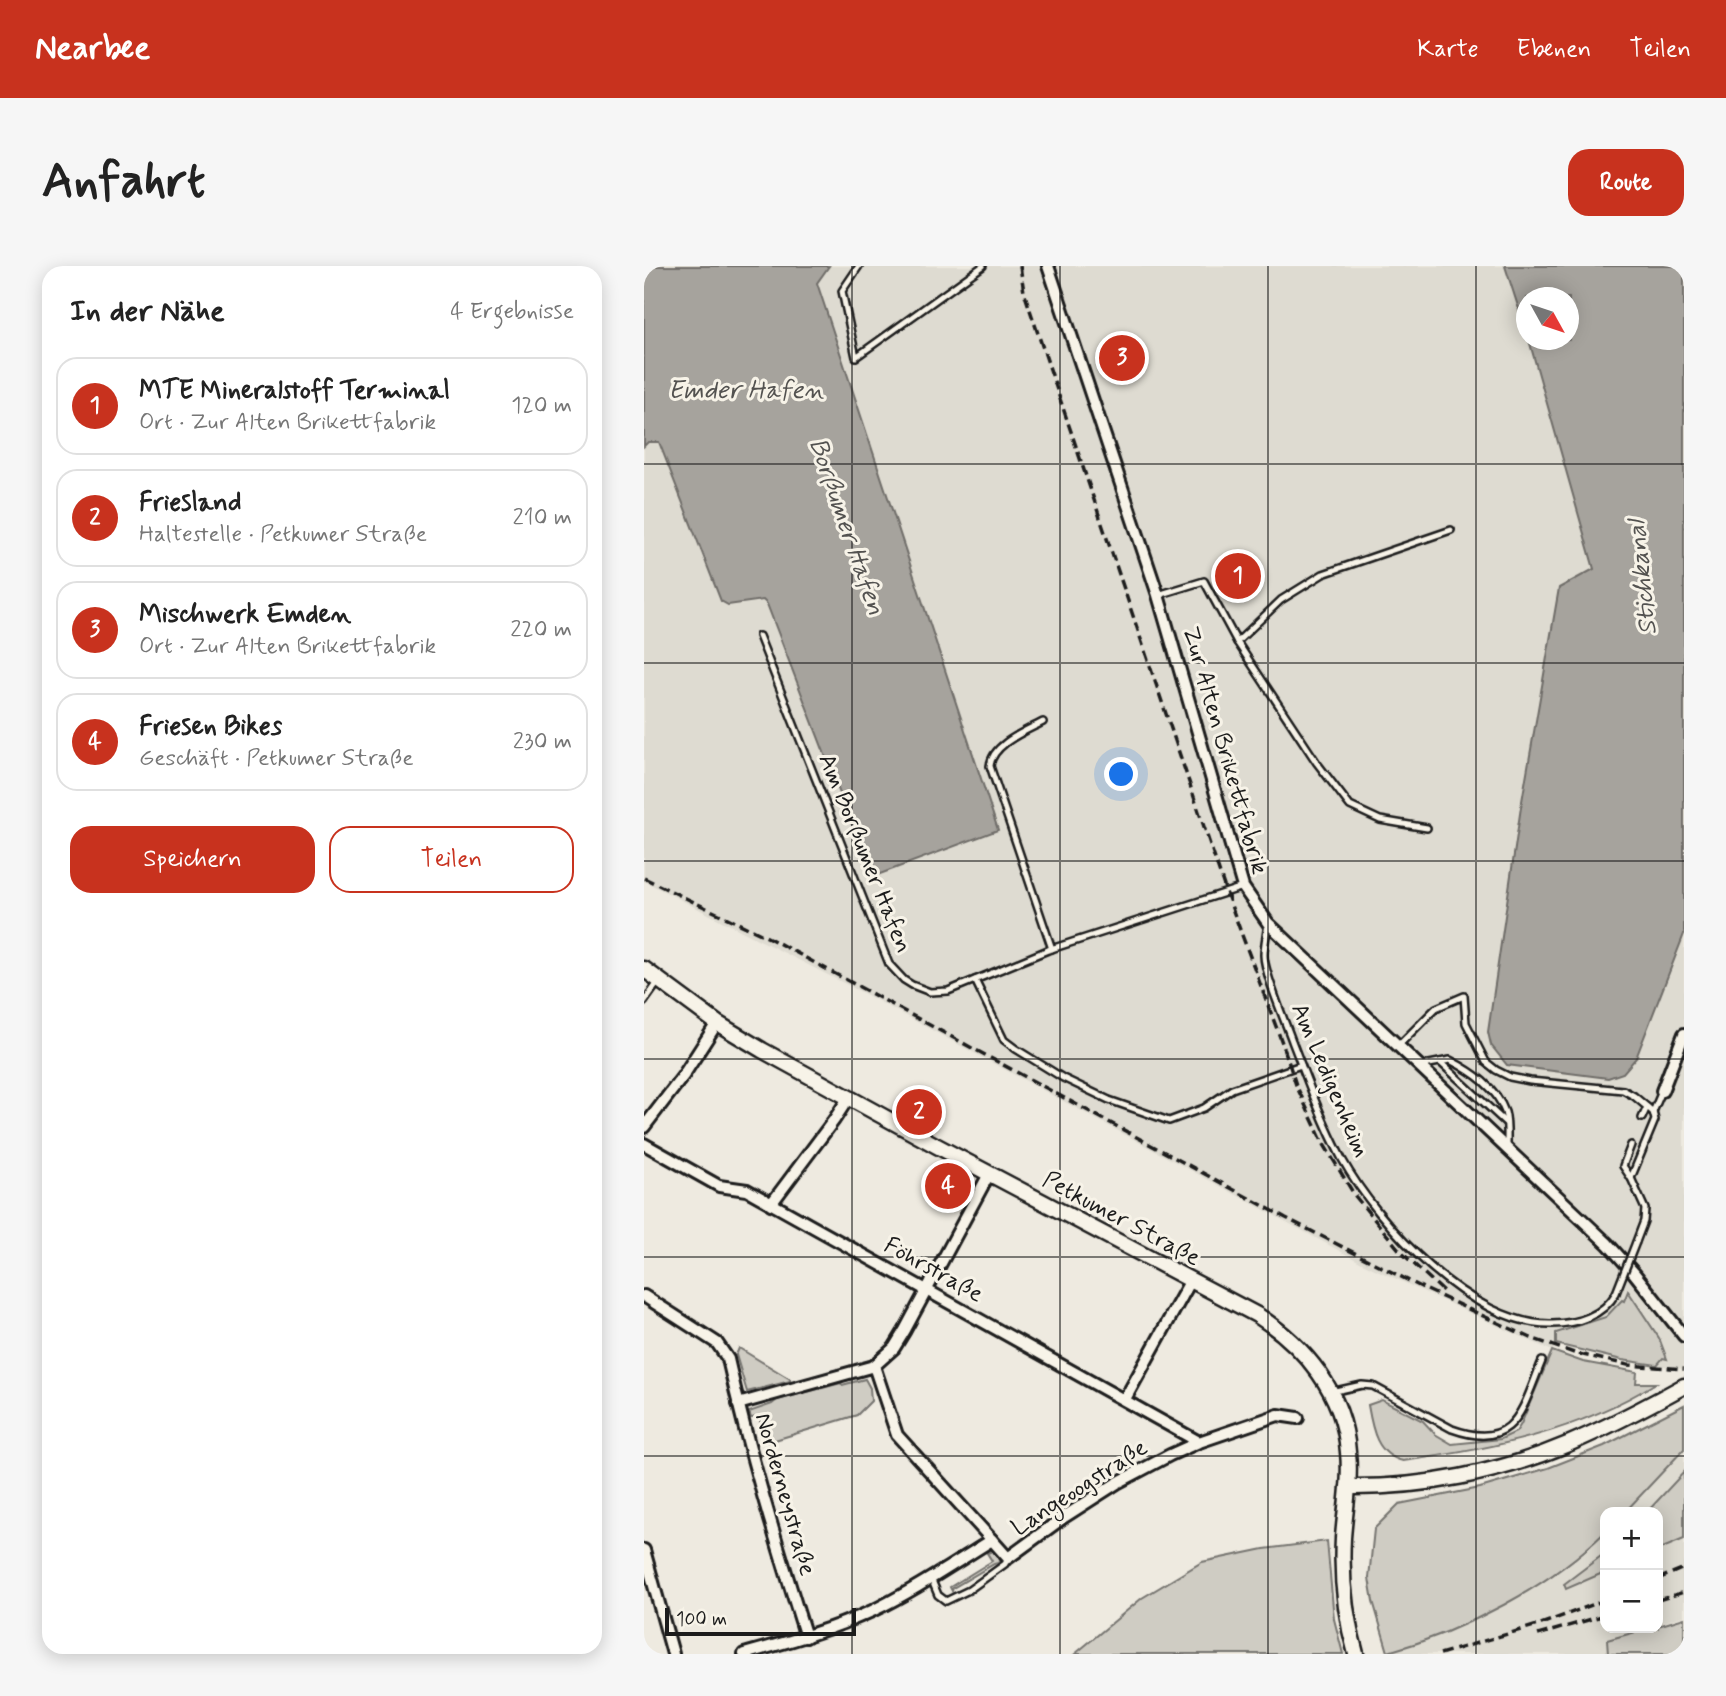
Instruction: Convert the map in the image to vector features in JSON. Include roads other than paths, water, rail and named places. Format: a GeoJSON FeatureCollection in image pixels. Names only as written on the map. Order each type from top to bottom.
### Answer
{"type":"FeatureCollection","features":[{"type":"Feature","properties":{"kind":"main road","name":"Petkumer Straße"},"geometry":{"type":"LineString","coordinates":[[644,969],[717,1023],[762,1050],[1274,1326],[1309,1359],[1331,1392],[1346,1436],[1349,1467],[1343,1538],[1343,1581],[1356,1654]]}},
{"type":"Feature","properties":{"kind":"main road"},"geometry":{"type":"LineString","coordinates":[[1348,1486],[1415,1483],[1517,1462],[1598,1431],[1684,1386]]}},
{"type":"Feature","properties":{"kind":"street","name":"Zur Alten Brikettfabrik"},"geometry":{"type":"LineString","coordinates":[[1048,266],[1158,595],[1243,887],[1268,923],[1621,1257],[1684,1336]]}},
{"type":"Feature","properties":{"kind":"street"},"geometry":{"type":"LineString","coordinates":[[644,1127],[683,1076],[717,1023]]}},
{"type":"Feature","properties":{"kind":"street"},"geometry":{"type":"LineString","coordinates":[[1662,1091],[1684,1034]]}},
{"type":"Feature","properties":{"kind":"street"},"geometry":{"type":"LineString","coordinates":[[771,1204],[849,1097]]}},
{"type":"Feature","properties":{"kind":"street","name":"Föhrstraße"},"geometry":{"type":"LineString","coordinates":[[644,1144],[719,1186],[747,1190],[1199,1442]]}},
{"type":"Feature","properties":{"kind":"street"},"geometry":{"type":"LineString","coordinates":[[738,1404],[874,1366],[894,1348],[989,1174]]}},
{"type":"Feature","properties":{"kind":"street"},"geometry":{"type":"LineString","coordinates":[[1125,1399],[1191,1280]]}},
{"type":"Feature","properties":{"kind":"street","name":"Norderneystraße"},"geometry":{"type":"LineString","coordinates":[[644,1296],[704,1334],[724,1351],[755,1472],[806,1637]]}},
{"type":"Feature","properties":{"kind":"street"},"geometry":{"type":"LineString","coordinates":[[874,1366],[897,1435],[992,1539]]}},
{"type":"Feature","properties":{"kind":"street","name":"Langeoogstraße"},"geometry":{"type":"LineString","coordinates":[[744,1654],[806,1637],[871,1611],[931,1578],[992,1539],[1008,1558],[1117,1483],[1199,1442],[1278,1415],[1298,1418]]}},
{"type":"Feature","properties":{"kind":"street"},"geometry":{"type":"LineString","coordinates":[[644,1550],[673,1654]]}},
{"type":"Feature","properties":{"kind":"lane"},"geometry":{"type":"LineString","coordinates":[[859,266],[842,291],[856,356],[983,266]]}},
{"type":"Feature","properties":{"kind":"lane"},"geometry":{"type":"LineString","coordinates":[[1237,642],[1281,600],[1323,575],[1451,530]]}},
{"type":"Feature","properties":{"kind":"lane"},"geometry":{"type":"LineString","coordinates":[[1158,595],[1204,581],[1237,642],[1317,763],[1350,806],[1380,820],[1427,828]]}},
{"type":"Feature","properties":{"kind":"lane","name":"Am Borßumer Hafen"},"geometry":{"type":"LineString","coordinates":[[760,636],[890,964],[904,980],[930,992],[948,991],[1052,948],[1243,887]]}},
{"type":"Feature","properties":{"kind":"lane"},"geometry":{"type":"LineString","coordinates":[[1043,722],[995,752],[990,765],[1052,948]]}},
{"type":"Feature","properties":{"kind":"lane","name":"Am Ledigenheim"},"geometry":{"type":"LineString","coordinates":[[1268,923],[1264,957],[1301,1065],[1328,1131],[1362,1190],[1408,1244],[1460,1290],[1520,1320],[1546,1325],[1569,1323],[1592,1316],[1606,1306],[1616,1293],[1645,1215],[1631,1178]]}},
{"type":"Feature","properties":{"kind":"lane"},"geometry":{"type":"LineString","coordinates":[[975,980],[1004,1040],[1016,1049],[1063,1079],[1109,1100],[1169,1121],[1204,1108],[1233,1089],[1301,1065]]}},
{"type":"Feature","properties":{"kind":"lane"},"geometry":{"type":"LineString","coordinates":[[644,1002],[659,981]]}},
{"type":"Feature","properties":{"kind":"lane"},"geometry":{"type":"LineString","coordinates":[[1398,1046],[1436,1008],[1464,996],[1466,1023],[1486,1062],[1496,1070],[1510,1077],[1530,1081],[1623,1090],[1653,1112],[1655,1120],[1631,1178]]}},
{"type":"Feature","properties":{"kind":"lane"},"geometry":{"type":"LineString","coordinates":[[1419,1066],[1450,1060],[1476,1074],[1497,1096],[1506,1115],[1507,1150]]}},
{"type":"Feature","properties":{"kind":"lane"},"geometry":{"type":"LineString","coordinates":[[1440,1062],[1506,1123]]}},
{"type":"Feature","properties":{"kind":"lane"},"geometry":{"type":"LineString","coordinates":[[1653,1112],[1662,1091]]}},
{"type":"Feature","properties":{"kind":"lane"},"geometry":{"type":"LineString","coordinates":[[1642,1118],[1647,1107]]}},
{"type":"Feature","properties":{"kind":"lane"},"geometry":{"type":"LineString","coordinates":[[1631,1146],[1623,1166],[1631,1178]]}},
{"type":"Feature","properties":{"kind":"lane"},"geometry":{"type":"LineString","coordinates":[[1331,1392],[1362,1385],[1373,1386],[1462,1433],[1496,1434],[1509,1428],[1518,1417],[1542,1362]]}},
{"type":"Feature","properties":{"kind":"lane"},"geometry":{"type":"LineString","coordinates":[[931,1578],[938,1595],[946,1601],[969,1590],[1005,1564],[1008,1558]]}},
{"type":"Feature","properties":{"kind":"water","name":"Emder Hafen"},"geometry":{"type":"Polygon","coordinates":[[[644,266],[829,266],[817,283],[998,830],[872,877],[767,604],[763,600],[728,605],[721,601],[659,442],[648,442],[644,446],[644,266]]]}},
{"type":"Feature","properties":{"kind":"water","name":"Stichkanal"},"geometry":{"type":"Polygon","coordinates":[[[1505,266],[1684,266],[1684,934],[1636,1058],[1623,1073],[1608,1078],[1507,1065],[1491,1045],[1488,1032],[1521,807],[1559,588],[1594,569],[1532,350],[1579,350],[1579,287],[1516,287],[1516,300],[1505,266]]]}},
{"type":"Feature","properties":{"kind":"railway"},"geometry":{"type":"LineString","coordinates":[[1020,266],[1024,292],[1226,892],[1296,1085],[1322,1141],[1355,1196],[1402,1253],[1443,1291]]}},
{"type":"Feature","properties":{"kind":"railway"},"geometry":{"type":"LineString","coordinates":[[644,878],[769,938],[1286,1218],[1427,1290],[1531,1338],[1574,1353],[1628,1365],[1684,1369]]}},
{"type":"Feature","properties":{"kind":"railway"},"geometry":{"type":"LineString","coordinates":[[1663,1577],[1684,1568]]}},
{"type":"Feature","properties":{"kind":"railway"},"geometry":{"type":"LineString","coordinates":[[1663,1598],[1684,1592]]}},
{"type":"Feature","properties":{"kind":"railway"},"geometry":{"type":"LineString","coordinates":[[1440,1654],[1541,1624],[1600,1602]]}},
{"type":"Feature","properties":{"kind":"railway"},"geometry":{"type":"LineString","coordinates":[[1538,1635],[1600,1616]]}},
{"type":"Feature","properties":{"kind":"place","name":"Mischwerk Emden"},"geometry":{"type":"Point","coordinates":[1122,358]}},
{"type":"Feature","properties":{"kind":"place","name":"MTE Mineralstoff Terminal"},"geometry":{"type":"Point","coordinates":[1238,576]}},
{"type":"Feature","properties":{"kind":"place","name":"Friesland"},"geometry":{"type":"Point","coordinates":[919,1112]}},
{"type":"Feature","properties":{"kind":"place","name":"Friesen Bikes"},"geometry":{"type":"Point","coordinates":[948,1186]}},
{"type":"Feature","properties":{"kind":"water label","name":"Borßumer Hafen"},"geometry":{"type":"Point","coordinates":[848,526]}}]}
